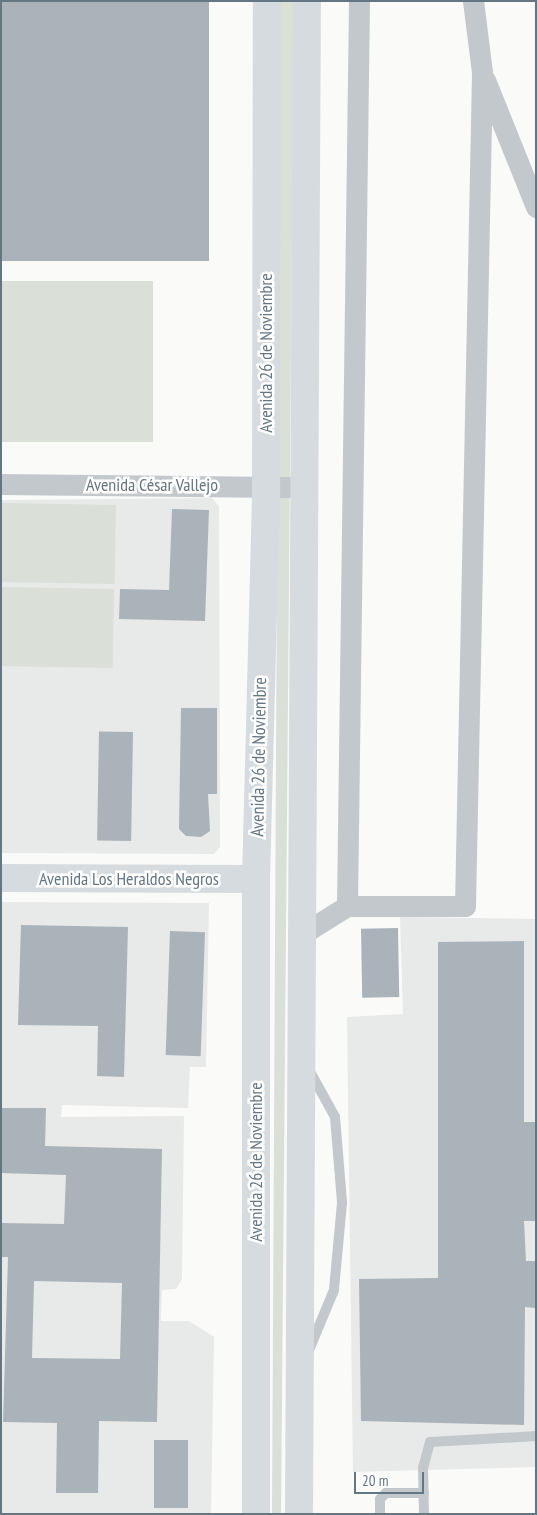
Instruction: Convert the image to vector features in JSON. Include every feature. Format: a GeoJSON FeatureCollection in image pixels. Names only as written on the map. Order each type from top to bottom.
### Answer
{"type":"FeatureCollection","features":[{"type":"Feature","properties":{"kind":"main road","name":"Avenida 26 de Noviembre"},"geometry":{"type":"LineString","coordinates":[[256,1514],[256,879],[266,486],[267,1]]}},
{"type":"Feature","properties":{"kind":"main road"},"geometry":{"type":"LineString","coordinates":[[299,1514],[299,936],[307,1]]}},
{"type":"Feature","properties":{"kind":"main road","name":"Avenida Los Heraldos Negros"},"geometry":{"type":"LineString","coordinates":[[1,878],[256,879]]}},
{"type":"Feature","properties":{"kind":"street"},"geometry":{"type":"LineString","coordinates":[[347,906],[359,1]]}},
{"type":"Feature","properties":{"kind":"street"},"geometry":{"type":"LineString","coordinates":[[299,936],[347,906],[465,906],[482,72],[473,1]]}},
{"type":"Feature","properties":{"kind":"street"},"geometry":{"type":"LineString","coordinates":[[482,72],[536,207]]}},
{"type":"Feature","properties":{"kind":"street","name":"Avenida César Vallejo"},"geometry":{"type":"LineString","coordinates":[[1,484],[303,487]]}},
{"type":"Feature","properties":{"kind":"lane"},"geometry":{"type":"LineString","coordinates":[[299,1050],[335,1117],[342,1203],[334,1290],[299,1374]]}},
{"type":"Feature","properties":{"kind":"lane"},"geometry":{"type":"LineString","coordinates":[[424,1514],[424,1493],[430,1442],[536,1436]]}},
{"type":"Feature","properties":{"kind":"lane"},"geometry":{"type":"LineString","coordinates":[[380,1514],[380,1499],[386,1493],[424,1493]]}},
{"type":"Feature","properties":{"kind":"shaded area"},"geometry":{"type":"Polygon","coordinates":[[[280,1],[294,1],[281,1514],[272,1514],[280,1]]]}},
{"type":"Feature","properties":{"kind":"shaded area"},"geometry":{"type":"Polygon","coordinates":[[[1,281],[153,281],[153,442],[1,442],[1,281]]]}},
{"type":"Feature","properties":{"kind":"shaded area"},"geometry":{"type":"Polygon","coordinates":[[[212,498],[219,506],[220,847],[214,854],[1,853],[1,500],[212,498]]]}},
{"type":"Feature","properties":{"kind":"shaded area"},"geometry":{"type":"Polygon","coordinates":[[[1,503],[116,505],[115,584],[1,582],[1,503]]]}},
{"type":"Feature","properties":{"kind":"shaded area"},"geometry":{"type":"Polygon","coordinates":[[[1,587],[114,589],[113,668],[1,666],[1,587]]]}},
{"type":"Feature","properties":{"kind":"shaded area"},"geometry":{"type":"Polygon","coordinates":[[[1,902],[209,903],[206,1067],[190,1067],[188,1108],[62,1105],[61,1117],[184,1116],[182,1279],[176,1289],[162,1290],[161,1321],[189,1321],[214,1337],[211,1514],[1,1514],[1,902]]]}},
{"type":"Feature","properties":{"kind":"shaded area"},"geometry":{"type":"Polygon","coordinates":[[[400,917],[536,919],[536,1467],[353,1472],[347,1017],[403,1014],[400,917]]]}},
{"type":"Feature","properties":{"kind":"building"},"geometry":{"type":"Polygon","coordinates":[[[1,1],[209,1],[209,261],[1,261],[1,1]]]}},
{"type":"Feature","properties":{"kind":"building"},"geometry":{"type":"Polygon","coordinates":[[[172,509],[209,510],[205,621],[119,619],[120,589],[169,590],[172,509]]]}},
{"type":"Feature","properties":{"kind":"building"},"geometry":{"type":"Polygon","coordinates":[[[181,708],[217,708],[217,794],[208,794],[210,831],[201,837],[186,836],[179,829],[181,708]]]}},
{"type":"Feature","properties":{"kind":"building"},"geometry":{"type":"Polygon","coordinates":[[[99,731],[133,732],[131,841],[97,840],[99,731]]]}},
{"type":"Feature","properties":{"kind":"building"},"geometry":{"type":"Polygon","coordinates":[[[21,925],[128,927],[124,1077],[97,1076],[98,1026],[18,1025],[21,925]]]}},
{"type":"Feature","properties":{"kind":"building"},"geometry":{"type":"Polygon","coordinates":[[[398,928],[399,997],[362,998],[361,929],[398,928]]]}},
{"type":"Feature","properties":{"kind":"building"},"geometry":{"type":"Polygon","coordinates":[[[170,931],[205,932],[201,1056],[166,1055],[170,931]]]}},
{"type":"Feature","properties":{"kind":"building"},"geometry":{"type":"Polygon","coordinates":[[[524,941],[524,1122],[536,1122],[536,1221],[524,1221],[526,1261],[536,1261],[536,1308],[525,1307],[524,1425],[361,1421],[359,1279],[438,1278],[438,942],[524,941]]]}},
{"type":"Feature","properties":{"kind":"building"},"geometry":{"type":"Polygon","coordinates":[[[1,1108],[46,1108],[45,1146],[162,1149],[157,1422],[99,1421],[98,1493],[56,1493],[57,1423],[3,1422],[8,1257],[1,1257],[1,1223],[64,1224],[66,1175],[1,1173],[1,1108]],[[34,1281],[32,1358],[120,1359],[122,1283],[34,1281]]]}},
{"type":"Feature","properties":{"kind":"building"},"geometry":{"type":"Polygon","coordinates":[[[154,1440],[188,1440],[188,1508],[154,1508],[154,1440]]]}}]}
